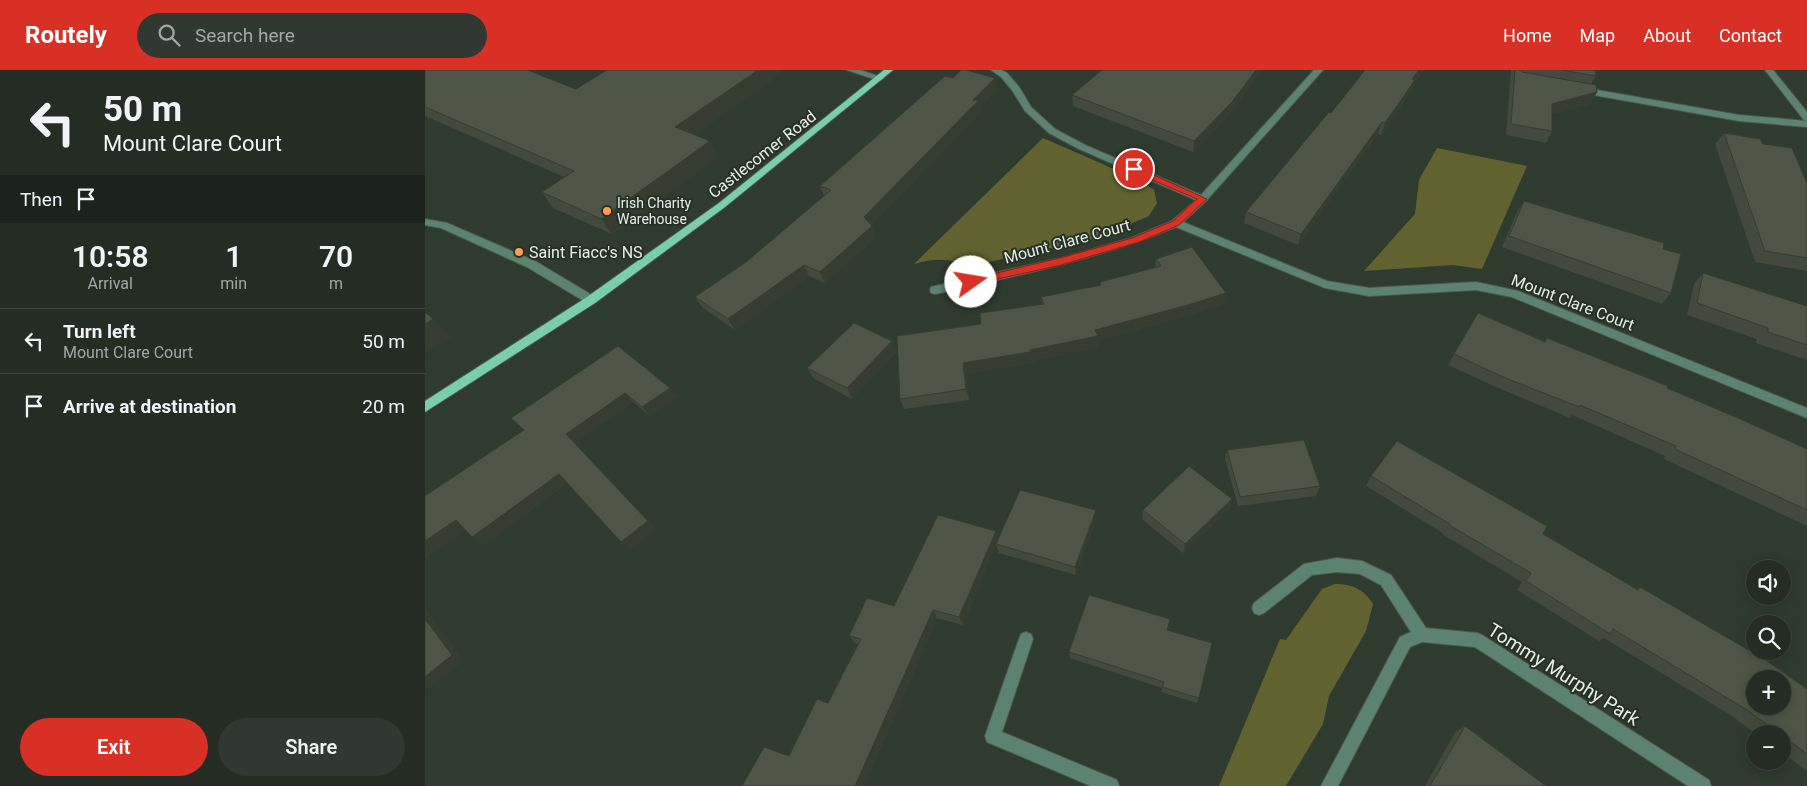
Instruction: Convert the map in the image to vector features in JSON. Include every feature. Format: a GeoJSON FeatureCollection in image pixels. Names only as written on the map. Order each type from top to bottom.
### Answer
{"type":"FeatureCollection","features":[{"type":"Feature","properties":{"kind":"main road","name":"Castlecomer Road"},"geometry":{"type":"LineString","coordinates":[[425,407],[591,300],[722,205],[889,70]]}},
{"type":"Feature","properties":{"kind":"street"},"geometry":{"type":"LineString","coordinates":[[851,70],[880,78]]}},
{"type":"Feature","properties":{"kind":"street"},"geometry":{"type":"LineString","coordinates":[[995,70],[1004,75],[1016,89],[1028,109],[1052,131],[1082,147],[1203,199]]}},
{"type":"Feature","properties":{"kind":"street","name":"Mount Clare Court"},"geometry":{"type":"LineString","coordinates":[[935,290],[1061,262],[1135,240],[1176,223],[1203,199],[1319,70]]}},
{"type":"Feature","properties":{"kind":"street"},"geometry":{"type":"LineString","coordinates":[[1769,70],[1807,118]]}},
{"type":"Feature","properties":{"kind":"street"},"geometry":{"type":"LineString","coordinates":[[1567,88],[1739,118],[1807,124]]}},
{"type":"Feature","properties":{"kind":"street"},"geometry":{"type":"LineString","coordinates":[[425,222],[443,225],[531,264],[591,300]]}},
{"type":"Feature","properties":{"kind":"street","name":"Mount Clare Court"},"geometry":{"type":"LineString","coordinates":[[1176,223],[1325,284],[1369,292],[1476,286],[1514,294],[1807,413]]}},
{"type":"Feature","properties":{"kind":"street"},"geometry":{"type":"LineString","coordinates":[[1259,608],[1309,569],[1337,565],[1362,568],[1386,580],[1422,635],[1405,642],[1329,786]]}},
{"type":"Feature","properties":{"kind":"street","name":"Tommy Murphy Park"},"geometry":{"type":"LineString","coordinates":[[1422,635],[1477,640],[1703,786]]}},
{"type":"Feature","properties":{"kind":"street"},"geometry":{"type":"LineString","coordinates":[[1026,639],[993,736],[1111,786]]}},
{"type":"Feature","properties":{"kind":"shaded area"},"geometry":{"type":"Polygon","coordinates":[[[1043,138],[1139,180],[1154,190],[1157,203],[1149,216],[1097,238],[971,266],[956,261],[943,260],[914,264],[1043,138]]]}},
{"type":"Feature","properties":{"kind":"shaded area"},"geometry":{"type":"Polygon","coordinates":[[[1437,148],[1527,166],[1482,269],[1453,265],[1364,271],[1415,214],[1419,180],[1437,148]]]}},
{"type":"Feature","properties":{"kind":"shaded area"},"geometry":{"type":"Polygon","coordinates":[[[1335,584],[1357,588],[1373,604],[1366,631],[1329,696],[1323,724],[1286,786],[1219,786],[1280,639],[1286,640],[1322,589],[1335,584]]]}},
{"type":"Feature","properties":{"kind":"building"},"geometry":{"type":"Polygon","coordinates":[[[425,70],[527,70],[576,89],[607,70],[758,70],[675,127],[710,141],[601,219],[542,192],[574,171],[425,107],[425,70]]]}},
{"type":"Feature","properties":{"kind":"building"},"geometry":{"type":"Polygon","coordinates":[[[961,70],[995,78],[973,100],[978,101],[864,217],[872,226],[820,272],[804,265],[728,319],[695,297],[746,262],[831,190],[820,186],[945,76],[953,78],[961,70]]]}},
{"type":"Feature","properties":{"kind":"building"},"geometry":{"type":"Polygon","coordinates":[[[1102,70],[1256,70],[1232,102],[1194,141],[1072,95],[1102,70]]]}},
{"type":"Feature","properties":{"kind":"building"},"geometry":{"type":"Polygon","coordinates":[[[1365,70],[1419,70],[1412,79],[1415,80],[1385,123],[1382,122],[1301,234],[1246,212],[1329,112],[1331,113],[1365,70]]]}},
{"type":"Feature","properties":{"kind":"building"},"geometry":{"type":"Polygon","coordinates":[[[1515,70],[1596,85],[1597,92],[1552,104],[1552,131],[1511,124],[1515,70]]]}},
{"type":"Feature","properties":{"kind":"building"},"geometry":{"type":"Polygon","coordinates":[[[1562,70],[1595,70],[1596,76],[1562,70]]]}},
{"type":"Feature","properties":{"kind":"building"},"geometry":{"type":"Polygon","coordinates":[[[1724,133],[1760,139],[1763,144],[1792,148],[1807,183],[1807,258],[1765,251],[1724,133]]]}},
{"type":"Feature","properties":{"kind":"building"},"geometry":{"type":"Polygon","coordinates":[[[1524,201],[1664,243],[1663,249],[1681,254],[1671,293],[1509,236],[1524,201]]]}},
{"type":"Feature","properties":{"kind":"building"},"geometry":{"type":"Polygon","coordinates":[[[1192,247],[1226,293],[1095,330],[1098,336],[1030,350],[1030,352],[963,363],[966,389],[900,399],[897,336],[981,324],[980,313],[1044,304],[1041,297],[1101,285],[1100,282],[1161,266],[1156,259],[1192,247]]]}},
{"type":"Feature","properties":{"kind":"building"},"geometry":{"type":"Polygon","coordinates":[[[1703,273],[1807,306],[1807,345],[1768,332],[1768,328],[1697,303],[1703,273]]]}},
{"type":"Feature","properties":{"kind":"building"},"geometry":{"type":"Polygon","coordinates":[[[425,312],[433,319],[425,324],[425,312]]]}},
{"type":"Feature","properties":{"kind":"building"},"geometry":{"type":"Polygon","coordinates":[[[1478,313],[1545,342],[1547,338],[1668,386],[1667,388],[1807,449],[1807,510],[1675,449],[1676,446],[1580,405],[1579,407],[1503,377],[1454,354],[1478,313]]]}},
{"type":"Feature","properties":{"kind":"building"},"geometry":{"type":"Polygon","coordinates":[[[854,323],[892,341],[847,388],[807,368],[854,323]]]}},
{"type":"Feature","properties":{"kind":"building"},"geometry":{"type":"Polygon","coordinates":[[[618,346],[670,388],[642,407],[625,393],[566,434],[648,521],[621,542],[559,474],[472,537],[456,520],[425,541],[425,496],[524,430],[511,418],[618,346]]]}},
{"type":"Feature","properties":{"kind":"building"},"geometry":{"type":"Polygon","coordinates":[[[1304,440],[1320,486],[1240,497],[1227,450],[1304,440]]]}},
{"type":"Feature","properties":{"kind":"building"},"geometry":{"type":"Polygon","coordinates":[[[1397,441],[1547,526],[1543,534],[1638,590],[1640,587],[1746,649],[1746,660],[1766,660],[1780,670],[1746,670],[1746,709],[1613,629],[1610,634],[1526,581],[1531,573],[1371,476],[1397,441]]]}},
{"type":"Feature","properties":{"kind":"building"},"geometry":{"type":"Polygon","coordinates":[[[1189,466],[1232,499],[1185,544],[1143,510],[1189,466]]]}},
{"type":"Feature","properties":{"kind":"building"},"geometry":{"type":"Polygon","coordinates":[[[1020,490],[1096,510],[1075,567],[996,544],[1020,490]]]}},
{"type":"Feature","properties":{"kind":"building"},"geometry":{"type":"Polygon","coordinates":[[[938,515],[996,531],[959,617],[933,610],[855,786],[742,786],[764,747],[789,756],[817,699],[828,703],[861,639],[849,636],[867,598],[894,606],[938,515]]]}},
{"type":"Feature","properties":{"kind":"building"},"geometry":{"type":"Polygon","coordinates":[[[1089,595],[1170,619],[1167,630],[1212,643],[1199,698],[1162,687],[1164,682],[1069,652],[1089,595]]]}},
{"type":"Feature","properties":{"kind":"building"},"geometry":{"type":"Polygon","coordinates":[[[425,619],[452,655],[425,677],[425,619]]]}},
{"type":"Feature","properties":{"kind":"building"},"geometry":{"type":"Polygon","coordinates":[[[1791,678],[1807,689],[1807,754],[1791,742],[1791,725],[1768,725],[1754,715],[1791,715],[1791,678]]]}},
{"type":"Feature","properties":{"kind":"building"},"geometry":{"type":"Polygon","coordinates":[[[1465,726],[1546,786],[1430,786],[1465,726]]]}},
{"type":"Feature","properties":{"kind":"place","name":"Irish Charity Warehouse"},"geometry":{"type":"Point","coordinates":[607,211]}},
{"type":"Feature","properties":{"kind":"place","name":"Saint Fiacc's NS"},"geometry":{"type":"Point","coordinates":[519,252]}},
{"type":"Feature","properties":{"kind":"route"},"geometry":{"type":"LineString","coordinates":[[971,282],[1061,262],[1135,240],[1176,223],[1203,199],[1134,169]]}}]}
